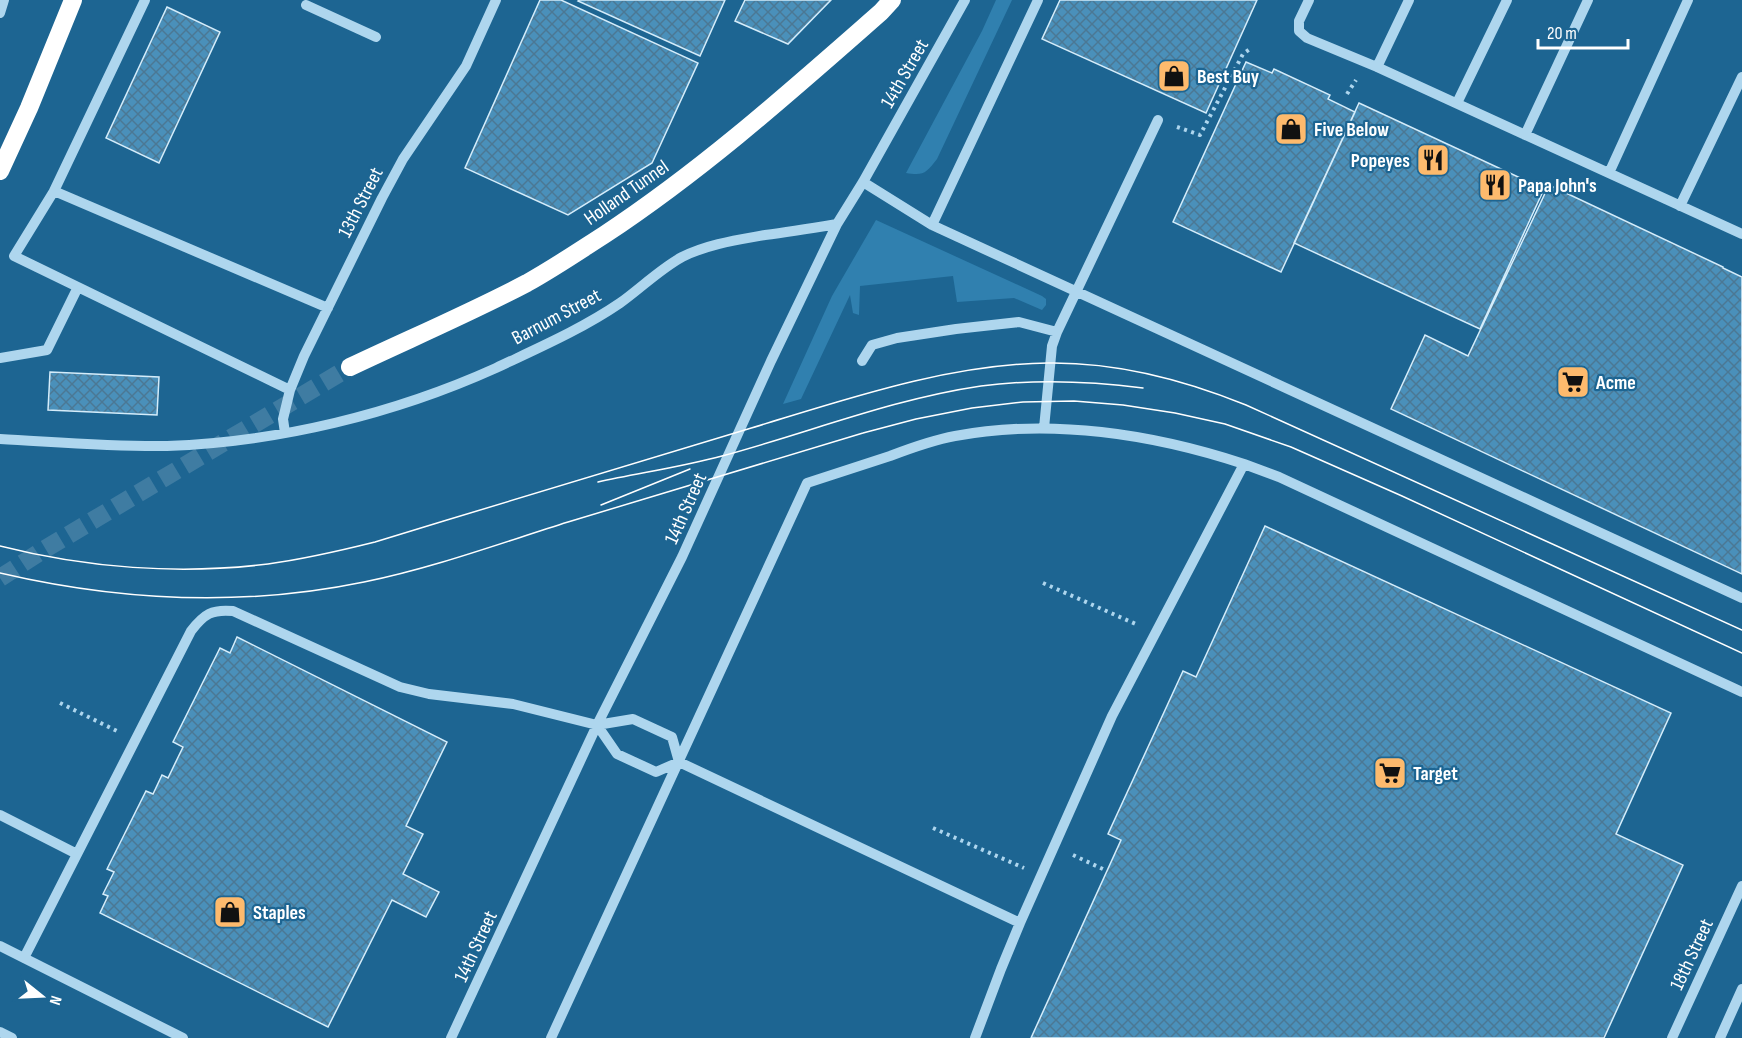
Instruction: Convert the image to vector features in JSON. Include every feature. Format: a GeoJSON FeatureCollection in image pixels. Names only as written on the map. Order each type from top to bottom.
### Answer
{"type":"FeatureCollection","features":[{"type":"Feature","properties":{"kind":"highway"},"geometry":{"type":"LineString","coordinates":[[0,171],[29,108],[71,0]]}},
{"type":"Feature","properties":{"kind":"highway","name":"Holland Tunnel"},"geometry":{"type":"LineString","coordinates":[[350,367],[528,282],[651,204],[759,119],[892,0]]}},
{"type":"Feature","properties":{"kind":"street"},"geometry":{"type":"LineString","coordinates":[[0,13],[4,0]]}},
{"type":"Feature","properties":{"kind":"street"},"geometry":{"type":"LineString","coordinates":[[145,0],[54,191],[14,256],[290,390]]}},
{"type":"Feature","properties":{"kind":"street","name":"13th Street"},"geometry":{"type":"LineString","coordinates":[[285,433],[285,406],[290,390],[328,308],[392,178],[466,66],[496,0]]}},
{"type":"Feature","properties":{"kind":"street","name":"14th Street"},"geometry":{"type":"LineString","coordinates":[[452,1038],[597,725],[682,557],[771,361],[837,224],[965,0]]}},
{"type":"Feature","properties":{"kind":"street"},"geometry":{"type":"LineString","coordinates":[[932,225],[1038,0]]}},
{"type":"Feature","properties":{"kind":"street"},"geometry":{"type":"LineString","coordinates":[[1308,0],[1299,21],[1299,31],[1307,38],[1457,103],[1742,234]]}},
{"type":"Feature","properties":{"kind":"street"},"geometry":{"type":"LineString","coordinates":[[1377,67],[1408,0]]}},
{"type":"Feature","properties":{"kind":"street"},"geometry":{"type":"LineString","coordinates":[[1457,103],[1507,0]]}},
{"type":"Feature","properties":{"kind":"street"},"geometry":{"type":"LineString","coordinates":[[1525,135],[1588,0]]}},
{"type":"Feature","properties":{"kind":"street"},"geometry":{"type":"LineString","coordinates":[[1609,173],[1688,0]]}},
{"type":"Feature","properties":{"kind":"street"},"geometry":{"type":"LineString","coordinates":[[306,5],[376,37]]}},
{"type":"Feature","properties":{"kind":"street"},"geometry":{"type":"LineString","coordinates":[[1680,206],[1742,77]]}},
{"type":"Feature","properties":{"kind":"street"},"geometry":{"type":"LineString","coordinates":[[1044,428],[1052,346],[1056,332],[1158,120]]}},
{"type":"Feature","properties":{"kind":"street"},"geometry":{"type":"LineString","coordinates":[[863,182],[932,225],[1742,598]]}},
{"type":"Feature","properties":{"kind":"street"},"geometry":{"type":"LineString","coordinates":[[54,191],[328,308]]}},
{"type":"Feature","properties":{"kind":"street","name":"Barnum Street"},"geometry":{"type":"LineString","coordinates":[[0,439],[167,446],[225,442],[285,433],[353,417],[427,396],[496,368],[598,317],[664,269],[703,249],[726,242],[837,224]]}},
{"type":"Feature","properties":{"kind":"street"},"geometry":{"type":"LineString","coordinates":[[0,358],[47,350],[78,287]]}},
{"type":"Feature","properties":{"kind":"street"},"geometry":{"type":"LineString","coordinates":[[862,361],[872,345],[944,330],[1019,322],[1056,332]]}},
{"type":"Feature","properties":{"kind":"street"},"geometry":{"type":"LineString","coordinates":[[551,1038],[807,483],[921,445],[955,436],[1000,430],[1044,428],[1114,434],[1215,454],[1279,477],[1742,692]]}},
{"type":"Feature","properties":{"kind":"street"},"geometry":{"type":"LineString","coordinates":[[975,1038],[1020,922],[1112,716],[1244,464]]}},
{"type":"Feature","properties":{"kind":"street"},"geometry":{"type":"LineString","coordinates":[[24,958],[190,631],[204,616],[213,611],[233,610],[400,687],[429,694],[513,704],[597,725],[633,719],[672,737],[679,762]]}},
{"type":"Feature","properties":{"kind":"street"},"geometry":{"type":"LineString","coordinates":[[597,725],[618,754],[656,772],[679,762],[1020,922]]}},
{"type":"Feature","properties":{"kind":"street"},"geometry":{"type":"LineString","coordinates":[[0,815],[77,854]]}},
{"type":"Feature","properties":{"kind":"street","name":"18th Street"},"geometry":{"type":"LineString","coordinates":[[1672,1038],[1742,886]]}},
{"type":"Feature","properties":{"kind":"street"},"geometry":{"type":"LineString","coordinates":[[0,946],[183,1038]]}},
{"type":"Feature","properties":{"kind":"street"},"geometry":{"type":"LineString","coordinates":[[1720,1038],[1742,989]]}},
{"type":"Feature","properties":{"kind":"street"},"geometry":{"type":"LineString","coordinates":[[0,1032],[12,1038]]}},
{"type":"Feature","properties":{"kind":"path"},"geometry":{"type":"LineString","coordinates":[[1158,120],[1200,135],[1243,54],[1250,49]]}},
{"type":"Feature","properties":{"kind":"path"},"geometry":{"type":"LineString","coordinates":[[1043,583],[1155,632]]}},
{"type":"Feature","properties":{"kind":"path"},"geometry":{"type":"LineString","coordinates":[[60,703],[120,733]]}},
{"type":"Feature","properties":{"kind":"path"},"geometry":{"type":"LineString","coordinates":[[933,828],[1041,875]]}},
{"type":"Feature","properties":{"kind":"path"},"geometry":{"type":"LineString","coordinates":[[1054,846],[1107,871]]}},
{"type":"Feature","properties":{"kind":"shaded area"},"geometry":{"type":"Polygon","coordinates":[[[996,0],[1012,0],[937,159],[924,172],[906,173],[982,31],[996,0]]]}},
{"type":"Feature","properties":{"kind":"shaded area"},"geometry":{"type":"Polygon","coordinates":[[[876,220],[1042,296],[1046,299],[1046,305],[1042,310],[1014,298],[957,302],[953,276],[860,286],[859,315],[853,313],[850,295],[801,399],[783,404],[832,296],[876,220]]]}},
{"type":"Feature","properties":{"kind":"building"},"geometry":{"type":"Polygon","coordinates":[[[540,0],[561,0],[698,63],[652,163],[568,215],[465,168],[540,0]]]}},
{"type":"Feature","properties":{"kind":"building"},"geometry":{"type":"Polygon","coordinates":[[[579,0],[725,0],[700,56],[579,0]]]}},
{"type":"Feature","properties":{"kind":"building"},"geometry":{"type":"Polygon","coordinates":[[[745,0],[831,0],[788,44],[735,21],[745,0]]]}},
{"type":"Feature","properties":{"kind":"building","name":"Best Buy"},"geometry":{"type":"Polygon","coordinates":[[[1060,0],[1257,0],[1206,113],[1042,39],[1060,0]]]}},
{"type":"Feature","properties":{"kind":"building"},"geometry":{"type":"Polygon","coordinates":[[[167,7],[220,32],[159,163],[106,138],[167,7]]]}},
{"type":"Feature","properties":{"kind":"building"},"geometry":{"type":"Polygon","coordinates":[[[1246,62],[1272,73],[1274,69],[1330,95],[1328,99],[1355,112],[1281,272],[1173,222],[1246,62]]]}},
{"type":"Feature","properties":{"kind":"building"},"geometry":{"type":"Polygon","coordinates":[[[1359,103],[1544,189],[1480,329],[1294,243],[1359,103]]]}},
{"type":"Feature","properties":{"kind":"building","name":"Acme"},"geometry":{"type":"Polygon","coordinates":[[[1549,185],[1742,277],[1742,574],[1391,409],[1425,335],[1468,356],[1549,185]]]}},
{"type":"Feature","properties":{"kind":"building"},"geometry":{"type":"Polygon","coordinates":[[[50,372],[159,377],[157,415],[48,410],[50,372]]]}},
{"type":"Feature","properties":{"kind":"building","name":"Target"},"geometry":{"type":"Polygon","coordinates":[[[1265,526],[1671,713],[1616,834],[1683,865],[1604,1038],[1031,1038],[1121,840],[1108,834],[1183,671],[1196,677],[1265,526]]]}},
{"type":"Feature","properties":{"kind":"building"},"geometry":{"type":"Polygon","coordinates":[[[237,637],[447,742],[406,826],[423,834],[403,874],[439,892],[426,917],[392,900],[328,1027],[100,913],[108,896],[103,894],[114,872],[107,869],[146,791],[153,794],[162,775],[168,778],[183,747],[173,742],[220,648],[230,653],[237,637]]]}},
{"type":"Feature","properties":{"kind":"tunnel"},"geometry":{"type":"LineString","coordinates":[[0,578],[350,367]]}},
{"type":"Feature","properties":{"kind":"tram line"},"geometry":{"type":"LineString","coordinates":[[0,546],[66,560],[167,569],[234,567],[295,560],[375,542],[896,386],[934,377],[1010,365],[1074,363],[1149,374],[1198,387],[1246,405],[1742,630]]}},
{"type":"Feature","properties":{"kind":"tram line"},"geometry":{"type":"LineString","coordinates":[[598,482],[707,460],[915,399],[981,386],[1022,382],[1062,382],[1143,388]]}},
{"type":"Feature","properties":{"kind":"tram line"},"geometry":{"type":"LineString","coordinates":[[0,573],[90,590],[136,595],[227,598],[319,590],[364,582],[441,562],[863,433],[916,419],[972,408],[1023,402],[1074,401],[1123,405],[1175,413],[1225,424],[1291,447],[1742,653]]}},
{"type":"Feature","properties":{"kind":"tram line"},"geometry":{"type":"LineString","coordinates":[[601,505],[690,469]]}},
{"type":"Feature","properties":{"kind":"place","name":"Best Buy"},"geometry":{"type":"Point","coordinates":[1174,76]}},
{"type":"Feature","properties":{"kind":"place","name":"Five Below"},"geometry":{"type":"Point","coordinates":[1291,129]}},
{"type":"Feature","properties":{"kind":"place","name":"Popeyes"},"geometry":{"type":"Point","coordinates":[1433,160]}},
{"type":"Feature","properties":{"kind":"place","name":"Papa John's"},"geometry":{"type":"Point","coordinates":[1495,185]}},
{"type":"Feature","properties":{"kind":"place","name":"Acme"},"geometry":{"type":"Point","coordinates":[1573,382]}},
{"type":"Feature","properties":{"kind":"place","name":"Target"},"geometry":{"type":"Point","coordinates":[1390,773]}},
{"type":"Feature","properties":{"kind":"place","name":"Staples"},"geometry":{"type":"Point","coordinates":[230,912]}}]}
